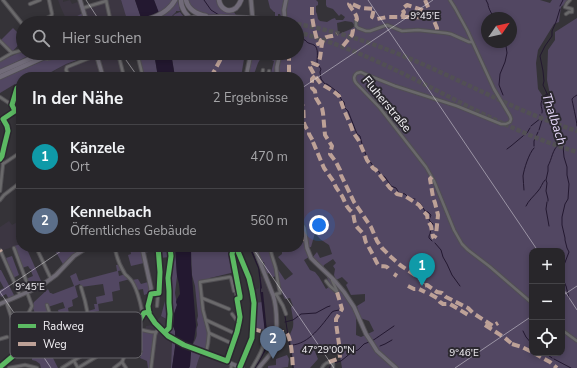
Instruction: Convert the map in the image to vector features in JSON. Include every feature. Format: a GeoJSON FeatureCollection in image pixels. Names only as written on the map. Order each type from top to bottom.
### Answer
{"type":"FeatureCollection","features":[{"type":"Feature","properties":{"kind":"highway"},"geometry":{"type":"LineString","coordinates":[[157,16],[167,10],[176,0]]}},
{"type":"Feature","properties":{"kind":"highway"},"geometry":{"type":"LineString","coordinates":[[180,0],[179,5],[184,16]]}},
{"type":"Feature","properties":{"kind":"highway"},"geometry":{"type":"LineString","coordinates":[[186,0],[190,8],[198,14],[204,16]]}},
{"type":"Feature","properties":{"kind":"highway"},"geometry":{"type":"LineString","coordinates":[[220,0],[220,4],[227,10],[233,9],[240,0]]}},
{"type":"Feature","properties":{"kind":"highway"},"geometry":{"type":"LineString","coordinates":[[6,69],[22,60]]}},
{"type":"Feature","properties":{"kind":"highway"},"geometry":{"type":"LineString","coordinates":[[0,72],[27,60]]}},
{"type":"Feature","properties":{"kind":"highway"},"geometry":{"type":"LineString","coordinates":[[0,77],[37,60]]}},
{"type":"Feature","properties":{"kind":"main road"},"geometry":{"type":"LineString","coordinates":[[80,0],[85,16]]}},
{"type":"Feature","properties":{"kind":"main road"},"geometry":{"type":"LineString","coordinates":[[251,0],[252,16]]}},
{"type":"Feature","properties":{"kind":"main road"},"geometry":{"type":"LineString","coordinates":[[284,16],[286,0]]}},
{"type":"Feature","properties":{"kind":"main road"},"geometry":{"type":"LineString","coordinates":[[98,60],[101,72]]}},
{"type":"Feature","properties":{"kind":"main road"},"geometry":{"type":"LineString","coordinates":[[247,72],[250,60]]}},
{"type":"Feature","properties":{"kind":"main road"},"geometry":{"type":"LineString","coordinates":[[276,72],[278,60]]}},
{"type":"Feature","properties":{"kind":"main road"},"geometry":{"type":"LineString","coordinates":[[304,228],[307,248],[311,258],[337,283],[351,303],[367,336],[377,351],[393,365]]}},
{"type":"Feature","properties":{"kind":"main road"},"geometry":{"type":"LineString","coordinates":[[0,304],[28,292],[51,278],[80,252]]}},
{"type":"Feature","properties":{"kind":"main road"},"geometry":{"type":"LineString","coordinates":[[143,252],[150,282],[151,294],[146,312],[171,338],[184,345],[227,361],[232,366],[241,368]]}},
{"type":"Feature","properties":{"kind":"main road"},"geometry":{"type":"LineString","coordinates":[[256,252],[275,295],[276,311],[276,341],[272,351],[259,368]]}},
{"type":"Feature","properties":{"kind":"street"},"geometry":{"type":"LineString","coordinates":[[3,0],[16,16]]}},
{"type":"Feature","properties":{"kind":"street"},"geometry":{"type":"LineString","coordinates":[[30,4],[40,0]]}},
{"type":"Feature","properties":{"kind":"street"},"geometry":{"type":"LineString","coordinates":[[49,0],[52,13],[49,16]]}},
{"type":"Feature","properties":{"kind":"street","name":"Fluherstraße"},"geometry":{"type":"LineString","coordinates":[[450,0],[494,89],[510,116],[510,121],[507,124],[503,124],[457,106],[395,86],[363,73],[357,73],[354,79],[380,108],[426,167],[434,181],[454,230],[462,244],[529,300]]}},
{"type":"Feature","properties":{"kind":"street"},"geometry":{"type":"LineString","coordinates":[[566,14],[572,12],[572,9],[565,7],[567,2],[570,0]]}},
{"type":"Feature","properties":{"kind":"street"},"geometry":{"type":"LineString","coordinates":[[83,8],[106,1],[109,16]]}},
{"type":"Feature","properties":{"kind":"street"},"geometry":{"type":"LineString","coordinates":[[356,21],[356,26],[366,31],[387,25],[402,30],[446,33],[472,42]]}},
{"type":"Feature","properties":{"kind":"street"},"geometry":{"type":"LineString","coordinates":[[0,41],[12,53]]}},
{"type":"Feature","properties":{"kind":"street"},"geometry":{"type":"LineString","coordinates":[[0,60],[16,52]]}},
{"type":"Feature","properties":{"kind":"street"},"geometry":{"type":"LineString","coordinates":[[67,72],[67,67],[83,60]]}},
{"type":"Feature","properties":{"kind":"street"},"geometry":{"type":"LineString","coordinates":[[120,60],[123,72]]}},
{"type":"Feature","properties":{"kind":"street"},"geometry":{"type":"LineString","coordinates":[[139,60],[142,72]]}},
{"type":"Feature","properties":{"kind":"street"},"geometry":{"type":"LineString","coordinates":[[12,105],[16,91]]}},
{"type":"Feature","properties":{"kind":"street"},"geometry":{"type":"LineString","coordinates":[[0,97],[12,105],[15,111],[1,120],[8,128],[2,156],[0,157],[3,164],[0,192]]}},
{"type":"Feature","properties":{"kind":"street"},"geometry":{"type":"LineString","coordinates":[[3,164],[16,155]]}},
{"type":"Feature","properties":{"kind":"street"},"geometry":{"type":"LineString","coordinates":[[0,199],[16,186]]}},
{"type":"Feature","properties":{"kind":"street"},"geometry":{"type":"LineString","coordinates":[[14,248],[32,306],[29,312]]}},
{"type":"Feature","properties":{"kind":"street"},"geometry":{"type":"LineString","coordinates":[[0,250],[20,295]]}},
{"type":"Feature","properties":{"kind":"street"},"geometry":{"type":"LineString","coordinates":[[38,252],[51,278]]}},
{"type":"Feature","properties":{"kind":"street"},"geometry":{"type":"LineString","coordinates":[[116,252],[120,265],[133,282],[142,311],[146,312],[142,318]]}},
{"type":"Feature","properties":{"kind":"street"},"geometry":{"type":"LineString","coordinates":[[158,252],[160,272],[158,306]]}},
{"type":"Feature","properties":{"kind":"street"},"geometry":{"type":"LineString","coordinates":[[232,252],[238,283]]}},
{"type":"Feature","properties":{"kind":"street"},"geometry":{"type":"LineString","coordinates":[[238,252],[252,290],[254,308],[252,336],[241,368]]}},
{"type":"Feature","properties":{"kind":"street"},"geometry":{"type":"LineString","coordinates":[[271,252],[280,292],[275,295],[283,306],[286,314]]}},
{"type":"Feature","properties":{"kind":"street"},"geometry":{"type":"LineString","coordinates":[[206,353],[209,333],[203,310],[200,282],[230,277],[232,279],[240,317],[227,361]]}},
{"type":"Feature","properties":{"kind":"street"},"geometry":{"type":"LineString","coordinates":[[326,281],[337,292],[332,280],[333,279]]}},
{"type":"Feature","properties":{"kind":"street"},"geometry":{"type":"LineString","coordinates":[[81,287],[87,312]]}},
{"type":"Feature","properties":{"kind":"street"},"geometry":{"type":"LineString","coordinates":[[151,294],[158,293]]}},
{"type":"Feature","properties":{"kind":"street"},"geometry":{"type":"LineString","coordinates":[[202,298],[229,310]]}},
{"type":"Feature","properties":{"kind":"street"},"geometry":{"type":"LineString","coordinates":[[6,301],[10,314]]}},
{"type":"Feature","properties":{"kind":"street"},"geometry":{"type":"LineString","coordinates":[[47,305],[49,312]]}},
{"type":"Feature","properties":{"kind":"street"},"geometry":{"type":"LineString","coordinates":[[232,314],[239,323]]}},
{"type":"Feature","properties":{"kind":"street"},"geometry":{"type":"LineString","coordinates":[[205,320],[236,334]]}},
{"type":"Feature","properties":{"kind":"street"},"geometry":{"type":"LineString","coordinates":[[151,368],[156,332],[160,328]]}},
{"type":"Feature","properties":{"kind":"street"},"geometry":{"type":"LineString","coordinates":[[142,330],[156,332]]}},
{"type":"Feature","properties":{"kind":"street"},"geometry":{"type":"LineString","coordinates":[[252,368],[264,344],[264,332]]}},
{"type":"Feature","properties":{"kind":"street"},"geometry":{"type":"LineString","coordinates":[[565,332],[577,341]]}},
{"type":"Feature","properties":{"kind":"street"},"geometry":{"type":"LineString","coordinates":[[209,333],[233,344]]}},
{"type":"Feature","properties":{"kind":"street"},"geometry":{"type":"LineString","coordinates":[[0,340],[7,337]]}},
{"type":"Feature","properties":{"kind":"street"},"geometry":{"type":"LineString","coordinates":[[0,367],[11,358]]}},
{"type":"Feature","properties":{"kind":"street"},"geometry":{"type":"LineString","coordinates":[[62,368],[78,358]]}},
{"type":"Feature","properties":{"kind":"street"},"geometry":{"type":"LineString","coordinates":[[74,361],[78,368],[94,358]]}},
{"type":"Feature","properties":{"kind":"street"},"geometry":{"type":"LineString","coordinates":[[114,368],[122,362],[124,358]]}},
{"type":"Feature","properties":{"kind":"street"},"geometry":{"type":"LineString","coordinates":[[122,362],[126,368]]}},
{"type":"Feature","properties":{"kind":"street"},"geometry":{"type":"LineString","coordinates":[[322,368],[324,364],[329,362],[333,363],[333,368]]}},
{"type":"Feature","properties":{"kind":"street"},"geometry":{"type":"LineString","coordinates":[[9,368],[25,365],[37,368]]}},
{"type":"Feature","properties":{"kind":"shaded area"},"geometry":{"type":"Polygon","coordinates":[[[58,0],[63,0],[63,2],[70,0],[72,4],[80,1],[83,8],[106,0],[121,0],[126,16],[86,16],[85,12],[77,16],[65,16],[58,0]]]}},
{"type":"Feature","properties":{"kind":"shaded area"},"geometry":{"type":"Polygon","coordinates":[[[121,0],[135,0],[141,16],[126,16],[121,0]]]}},
{"type":"Feature","properties":{"kind":"shaded area"},"geometry":{"type":"Polygon","coordinates":[[[135,0],[154,0],[160,16],[140,16],[135,0]]]}},
{"type":"Feature","properties":{"kind":"shaded area"},"geometry":{"type":"Polygon","coordinates":[[[154,0],[175,0],[159,14],[154,0]]]}},
{"type":"Feature","properties":{"kind":"shaded area"},"geometry":{"type":"Polygon","coordinates":[[[178,0],[180,11],[176,11],[172,16],[160,16],[178,0]]]}},
{"type":"Feature","properties":{"kind":"shaded area"},"geometry":{"type":"Polygon","coordinates":[[[187,0],[218,0],[219,4],[233,11],[236,15],[203,15],[196,12],[187,0]]]}},
{"type":"Feature","properties":{"kind":"shaded area"},"geometry":{"type":"Polygon","coordinates":[[[268,0],[316,0],[318,2],[316,12],[318,19],[320,21],[327,22],[335,18],[336,20],[343,20],[345,17],[341,14],[339,16],[333,9],[327,7],[326,0],[540,0],[550,3],[552,0],[569,0],[561,7],[559,22],[554,24],[538,50],[536,63],[538,89],[546,101],[550,117],[556,124],[547,80],[548,50],[555,40],[555,32],[577,18],[577,368],[342,368],[339,352],[333,353],[330,346],[324,344],[314,349],[318,359],[310,368],[294,368],[290,337],[293,327],[291,307],[293,306],[290,298],[285,299],[276,276],[273,277],[269,273],[265,274],[263,267],[265,266],[264,262],[261,263],[257,252],[271,252],[274,265],[285,280],[293,274],[278,257],[282,254],[282,252],[304,252],[304,72],[271,72],[274,61],[272,60],[304,60],[304,16],[281,16],[278,14],[278,16],[275,16],[275,12],[270,8],[268,0]],[[345,21],[337,23],[338,33],[339,34],[355,26],[352,22],[345,21]],[[315,233],[311,247],[306,248],[309,257],[304,260],[310,270],[315,272],[319,277],[326,289],[330,286],[327,277],[329,277],[347,300],[356,315],[356,335],[361,337],[374,331],[369,321],[360,318],[357,306],[365,301],[365,294],[351,295],[346,285],[348,283],[342,277],[336,280],[334,275],[335,269],[333,266],[336,263],[333,259],[324,265],[323,268],[312,258],[317,252],[320,258],[332,254],[329,245],[320,239],[315,233]]]}},
{"type":"Feature","properties":{"kind":"shaded area"},"geometry":{"type":"Polygon","coordinates":[[[180,12],[183,16],[173,16],[175,14],[180,12]]]}},
{"type":"Feature","properties":{"kind":"shaded area"},"geometry":{"type":"Polygon","coordinates":[[[13,28],[16,31],[16,48],[12,52],[1,40],[13,28]]]}},
{"type":"Feature","properties":{"kind":"shaded area"},"geometry":{"type":"Polygon","coordinates":[[[16,54],[16,60],[20,60],[0,70],[0,61],[16,54]]]}},
{"type":"Feature","properties":{"kind":"shaded area"},"geometry":{"type":"Polygon","coordinates":[[[45,60],[77,60],[51,72],[17,72],[45,60]]]}},
{"type":"Feature","properties":{"kind":"shaded area"},"geometry":{"type":"Polygon","coordinates":[[[120,60],[123,72],[54,71],[66,64],[83,61],[120,60]]]}},
{"type":"Feature","properties":{"kind":"shaded area"},"geometry":{"type":"Polygon","coordinates":[[[139,60],[155,60],[157,72],[142,72],[139,60]]]}},
{"type":"Feature","properties":{"kind":"shaded area"},"geometry":{"type":"Polygon","coordinates":[[[155,60],[172,60],[174,72],[157,72],[155,60]]]}},
{"type":"Feature","properties":{"kind":"shaded area"},"geometry":{"type":"Polygon","coordinates":[[[172,60],[244,60],[242,72],[174,72],[172,60]]]}},
{"type":"Feature","properties":{"kind":"shaded area"},"geometry":{"type":"Polygon","coordinates":[[[250,60],[260,60],[255,72],[248,72],[250,60]]]}},
{"type":"Feature","properties":{"kind":"shaded area"},"geometry":{"type":"Polygon","coordinates":[[[16,72],[16,86],[15,84],[0,93],[0,79],[16,72]]]}},
{"type":"Feature","properties":{"kind":"shaded area"},"geometry":{"type":"Polygon","coordinates":[[[9,221],[12,225],[16,223],[16,246],[1,251],[0,227],[9,221]]]}},
{"type":"Feature","properties":{"kind":"shaded area"},"geometry":{"type":"Polygon","coordinates":[[[16,252],[28,252],[42,283],[38,286],[37,284],[31,289],[26,279],[33,276],[32,271],[28,266],[22,268],[16,252]]]}},
{"type":"Feature","properties":{"kind":"shaded area"},"geometry":{"type":"Polygon","coordinates":[[[56,252],[82,252],[64,266],[56,252]]]}},
{"type":"Feature","properties":{"kind":"shaded area"},"geometry":{"type":"Polygon","coordinates":[[[131,252],[149,252],[144,253],[144,263],[131,266],[128,255],[131,254],[131,252]]]}},
{"type":"Feature","properties":{"kind":"shaded area"},"geometry":{"type":"Polygon","coordinates":[[[158,252],[170,252],[171,256],[171,252],[175,252],[177,276],[175,293],[177,305],[174,314],[173,326],[175,331],[175,347],[172,368],[172,340],[164,331],[169,327],[170,321],[161,316],[165,301],[169,300],[168,276],[171,257],[159,258],[158,252]]]}},
{"type":"Feature","properties":{"kind":"shaded area"},"geometry":{"type":"Polygon","coordinates":[[[175,252],[191,252],[196,326],[189,368],[172,368],[175,347],[175,331],[173,326],[174,314],[177,305],[176,302],[180,294],[175,252]]]}},
{"type":"Feature","properties":{"kind":"shaded area"},"geometry":{"type":"Polygon","coordinates":[[[191,252],[231,252],[235,272],[199,281],[202,310],[208,335],[205,351],[192,347],[197,336],[198,316],[195,286],[192,275],[191,252]]]}},
{"type":"Feature","properties":{"kind":"shaded area"},"geometry":{"type":"Polygon","coordinates":[[[251,252],[253,252],[259,266],[268,343],[266,350],[256,368],[254,368],[266,342],[258,268],[251,252]]]}},
{"type":"Feature","properties":{"kind":"shaded area"},"geometry":{"type":"Polygon","coordinates":[[[12,256],[19,275],[13,278],[6,258],[12,256]]]}},
{"type":"Feature","properties":{"kind":"shaded area"},"geometry":{"type":"Polygon","coordinates":[[[116,265],[120,265],[123,270],[118,271],[119,276],[126,274],[130,279],[119,282],[120,290],[112,292],[113,301],[98,304],[99,311],[88,312],[95,309],[94,304],[97,304],[96,297],[105,295],[103,284],[81,287],[80,284],[75,286],[78,297],[72,300],[73,306],[68,308],[69,312],[59,312],[58,310],[65,308],[63,302],[48,307],[50,312],[34,312],[32,306],[34,302],[48,289],[50,293],[53,294],[74,286],[70,276],[76,273],[79,281],[117,271],[116,265]]]}},
{"type":"Feature","properties":{"kind":"shaded area"},"geometry":{"type":"Polygon","coordinates":[[[0,270],[15,297],[9,299],[6,294],[1,297],[0,290],[4,288],[0,281],[0,270]]]}},
{"type":"Feature","properties":{"kind":"shaded area"},"geometry":{"type":"Polygon","coordinates":[[[265,276],[275,302],[275,339],[268,339],[264,302],[254,303],[253,290],[259,288],[259,277],[265,276]]]}},
{"type":"Feature","properties":{"kind":"shaded area"},"geometry":{"type":"Polygon","coordinates":[[[138,279],[141,284],[148,282],[150,293],[144,295],[143,289],[137,290],[132,280],[138,279]]]}},
{"type":"Feature","properties":{"kind":"shaded area"},"geometry":{"type":"Polygon","coordinates":[[[262,302],[265,330],[254,328],[254,303],[262,302]]]}},
{"type":"Feature","properties":{"kind":"shaded area"},"geometry":{"type":"Polygon","coordinates":[[[161,316],[170,321],[169,327],[172,340],[171,368],[151,368],[151,357],[145,331],[146,326],[153,325],[161,316]]]}},
{"type":"Feature","properties":{"kind":"shaded area"},"geometry":{"type":"Polygon","coordinates":[[[142,331],[153,333],[151,368],[148,368],[147,361],[140,358],[142,358],[142,331]]]}},
{"type":"Feature","properties":{"kind":"shaded area"},"geometry":{"type":"Polygon","coordinates":[[[191,350],[201,353],[196,368],[189,368],[191,350]]]}},
{"type":"Feature","properties":{"kind":"shaded area"},"geometry":{"type":"Polygon","coordinates":[[[201,353],[232,364],[230,368],[196,368],[201,353]]]}},
{"type":"Feature","properties":{"kind":"shaded area"},"geometry":{"type":"Polygon","coordinates":[[[287,355],[289,359],[288,367],[268,368],[268,366],[276,365],[276,359],[287,355]]]}},
{"type":"Feature","properties":{"kind":"shaded area"},"geometry":{"type":"Polygon","coordinates":[[[32,358],[53,358],[58,368],[41,368],[40,364],[32,360],[32,358]]]}},
{"type":"Feature","properties":{"kind":"waterway"},"geometry":{"type":"LineString","coordinates":[[204,0],[211,10],[219,15]]}},
{"type":"Feature","properties":{"kind":"waterway"},"geometry":{"type":"LineString","coordinates":[[486,0],[491,12]]}},
{"type":"Feature","properties":{"kind":"waterway","name":"Thalbach"},"geometry":{"type":"LineString","coordinates":[[560,6],[563,0]]}},
{"type":"Feature","properties":{"kind":"waterway","name":"Thalbach"},"geometry":{"type":"LineString","coordinates":[[560,9],[552,31],[552,36],[540,56],[543,71],[543,85],[550,100],[554,118],[553,123],[558,135],[559,143],[563,146],[567,167],[569,184],[568,199],[565,204],[562,217],[562,225],[569,252],[565,262]]}},
{"type":"Feature","properties":{"kind":"waterway"},"geometry":{"type":"LineString","coordinates":[[304,40],[316,46],[317,63]]}},
{"type":"Feature","properties":{"kind":"waterway"},"geometry":{"type":"LineString","coordinates":[[503,95],[499,85],[500,74],[507,53],[506,48]]}},
{"type":"Feature","properties":{"kind":"waterway"},"geometry":{"type":"LineString","coordinates":[[319,66],[321,69],[321,79],[325,84],[339,93],[344,102],[345,108],[348,111],[357,134],[360,136],[366,155],[373,166],[381,175],[385,177],[391,186],[396,188],[399,193],[405,194],[410,199],[415,199]]}},
{"type":"Feature","properties":{"kind":"waterway"},"geometry":{"type":"LineString","coordinates":[[542,113],[542,97],[547,94]]}},
{"type":"Feature","properties":{"kind":"waterway"},"geometry":{"type":"LineString","coordinates":[[577,95],[572,99],[577,126]]}},
{"type":"Feature","properties":{"kind":"waterway"},"geometry":{"type":"LineString","coordinates":[[531,126],[541,118],[540,115]]}},
{"type":"Feature","properties":{"kind":"waterway"},"geometry":{"type":"LineString","coordinates":[[539,130],[542,120],[541,118]]}},
{"type":"Feature","properties":{"kind":"waterway"},"geometry":{"type":"LineString","coordinates":[[524,135],[530,128]]}},
{"type":"Feature","properties":{"kind":"waterway"},"geometry":{"type":"LineString","coordinates":[[534,146],[534,141],[538,132]]}},
{"type":"Feature","properties":{"kind":"waterway"},"geometry":{"type":"LineString","coordinates":[[507,149],[523,136]]}},
{"type":"Feature","properties":{"kind":"waterway"},"geometry":{"type":"LineString","coordinates":[[548,201],[546,191],[548,166],[553,152],[559,144]]}},
{"type":"Feature","properties":{"kind":"waterway"},"geometry":{"type":"LineString","coordinates":[[524,190],[524,173],[529,157],[534,148]]}},
{"type":"Feature","properties":{"kind":"waterway"},"geometry":{"type":"LineString","coordinates":[[526,206],[545,180]]}},
{"type":"Feature","properties":{"kind":"waterway"},"geometry":{"type":"LineString","coordinates":[[547,202],[546,209],[549,226]]}},
{"type":"Feature","properties":{"kind":"waterway"},"geometry":{"type":"LineString","coordinates":[[420,203],[425,211],[431,215],[429,220],[433,224],[432,228]]}},
{"type":"Feature","properties":{"kind":"waterway"},"geometry":{"type":"LineString","coordinates":[[431,229],[429,238],[432,241]]}},
{"type":"Feature","properties":{"kind":"waterway"},"geometry":{"type":"LineString","coordinates":[[435,243],[441,250],[452,275],[460,286]]}},
{"type":"Feature","properties":{"kind":"waterway","name":"Thalbach"},"geometry":{"type":"LineString","coordinates":[[565,284],[569,298]]}},
{"type":"Feature","properties":{"kind":"waterway"},"geometry":{"type":"LineString","coordinates":[[285,322],[293,320],[301,314],[316,313],[330,306]]}},
{"type":"Feature","properties":{"kind":"waterway"},"geometry":{"type":"LineString","coordinates":[[292,345],[298,344],[309,338],[332,312],[339,310]]}},
{"type":"Feature","properties":{"kind":"waterway"},"geometry":{"type":"LineString","coordinates":[[285,316],[293,368]]}},
{"type":"Feature","properties":{"kind":"waterway"},"geometry":{"type":"LineString","coordinates":[[378,337],[394,326]]}},
{"type":"Feature","properties":{"kind":"waterway"},"geometry":{"type":"LineString","coordinates":[[523,331],[529,340]]}},
{"type":"Feature","properties":{"kind":"waterway"},"geometry":{"type":"LineString","coordinates":[[372,341],[378,337]]}},
{"type":"Feature","properties":{"kind":"waterway"},"geometry":{"type":"LineString","coordinates":[[380,346],[392,340]]}},
{"type":"Feature","properties":{"kind":"waterway"},"geometry":{"type":"LineString","coordinates":[[333,363],[341,361],[352,352],[358,350],[364,344],[369,342]]}},
{"type":"Feature","properties":{"kind":"waterway"},"geometry":{"type":"LineString","coordinates":[[554,359],[571,368]]}},
{"type":"Feature","properties":{"kind":"waterway"},"geometry":{"type":"LineString","coordinates":[[329,368],[332,364]]}},
{"type":"Feature","properties":{"kind":"tunnel"},"geometry":{"type":"LineString","coordinates":[[304,25],[335,32],[384,48],[419,62],[531,114],[577,131]]}},
{"type":"Feature","properties":{"kind":"tunnel"},"geometry":{"type":"LineString","coordinates":[[304,34],[333,43],[369,58],[506,125],[541,140],[577,152]]}},
{"type":"Feature","properties":{"kind":"marked path"},"geometry":{"type":"LineString","coordinates":[[425,0],[437,28],[437,32]]}},
{"type":"Feature","properties":{"kind":"marked path"},"geometry":{"type":"LineString","coordinates":[[356,21],[357,19],[349,4],[350,3],[361,8],[374,9],[372,17],[377,19],[387,17],[433,17]]}},
{"type":"Feature","properties":{"kind":"marked path"},"geometry":{"type":"LineString","coordinates":[[402,17],[404,12],[402,9],[407,5],[422,10],[433,16]]}},
{"type":"Feature","properties":{"kind":"marked path"},"geometry":{"type":"LineString","coordinates":[[312,7],[312,17],[318,44],[326,37],[337,34]]}},
{"type":"Feature","properties":{"kind":"marked path"},"geometry":{"type":"LineString","coordinates":[[343,46],[352,35],[352,28]]}},
{"type":"Feature","properties":{"kind":"marked path"},"geometry":{"type":"LineString","coordinates":[[323,40],[319,62],[317,65],[312,63],[310,64],[315,76],[321,84],[339,96],[353,132],[359,141],[367,160],[373,168],[390,188],[397,194],[405,196],[419,205],[427,215],[434,238]]}},
{"type":"Feature","properties":{"kind":"marked path"},"geometry":{"type":"LineString","coordinates":[[214,72],[220,60]]}},
{"type":"Feature","properties":{"kind":"marked path"},"geometry":{"type":"LineString","coordinates":[[289,60],[289,72]]}},
{"type":"Feature","properties":{"kind":"marked path"},"geometry":{"type":"LineString","coordinates":[[315,76],[312,79],[312,88],[315,91],[316,98],[322,108],[325,135],[332,146],[330,154],[336,162],[354,202],[371,227],[382,248],[400,265],[421,279],[423,286],[427,285],[437,292],[442,293],[446,297],[468,308],[493,326],[498,323]]}},
{"type":"Feature","properties":{"kind":"marked path"},"geometry":{"type":"LineString","coordinates":[[304,124],[313,141]]}},
{"type":"Feature","properties":{"kind":"marked path"},"geometry":{"type":"LineString","coordinates":[[313,142],[324,168],[352,213],[356,225],[364,235],[377,263],[379,266],[387,267],[390,271]]}},
{"type":"Feature","properties":{"kind":"marked path"},"geometry":{"type":"LineString","coordinates":[[432,177],[430,179],[438,215],[436,235],[434,238]]}},
{"type":"Feature","properties":{"kind":"marked path"},"geometry":{"type":"LineString","coordinates":[[408,286],[425,292]]}},
{"type":"Feature","properties":{"kind":"marked path"},"geometry":{"type":"LineString","coordinates":[[329,362],[340,358],[336,319],[342,309],[337,292]]}},
{"type":"Feature","properties":{"kind":"marked path"},"geometry":{"type":"LineString","coordinates":[[430,294],[443,304],[450,304],[470,316]]}},
{"type":"Feature","properties":{"kind":"marked path"},"geometry":{"type":"LineString","coordinates":[[485,325],[511,343]]}},
{"type":"Feature","properties":{"kind":"marked path"},"geometry":{"type":"LineString","coordinates":[[253,329],[264,332]]}},
{"type":"Feature","properties":{"kind":"marked path"},"geometry":{"type":"LineString","coordinates":[[276,332],[286,332],[288,335],[293,368]]}},
{"type":"Feature","properties":{"kind":"marked path"},"geometry":{"type":"LineString","coordinates":[[512,344],[529,350]]}},
{"type":"Feature","properties":{"kind":"marked path"},"geometry":{"type":"LineString","coordinates":[[539,356],[557,368]]}},
{"type":"Feature","properties":{"kind":"cycle path"},"geometry":{"type":"LineString","coordinates":[[0,159],[8,131],[3,119],[15,111],[12,105],[16,91]]}},
{"type":"Feature","properties":{"kind":"cycle path"},"geometry":{"type":"LineString","coordinates":[[158,252],[160,272],[159,293],[151,294],[148,306],[149,314],[155,323],[168,336],[184,345],[227,361],[237,332],[240,317],[237,299],[240,298],[240,296],[232,252]]}},
{"type":"Feature","properties":{"kind":"cycle path"},"geometry":{"type":"LineString","coordinates":[[165,332],[169,328],[170,314],[168,278],[171,252]]}},
{"type":"Feature","properties":{"kind":"cycle path"},"geometry":{"type":"LineString","coordinates":[[238,252],[249,278],[254,303],[252,338],[240,367]]}},
{"type":"Feature","properties":{"kind":"cycle path"},"geometry":{"type":"LineString","coordinates":[[142,316],[144,313],[149,312]]}},
{"type":"Feature","properties":{"kind":"cycle path"},"geometry":{"type":"LineString","coordinates":[[0,367],[11,358]]}},
{"type":"Feature","properties":{"kind":"place","name":"Känzele"},"geometry":{"type":"Point","coordinates":[422,286]}},
{"type":"Feature","properties":{"kind":"place","name":"Kennelbach"},"geometry":{"type":"Point","coordinates":[273,359]}}]}
